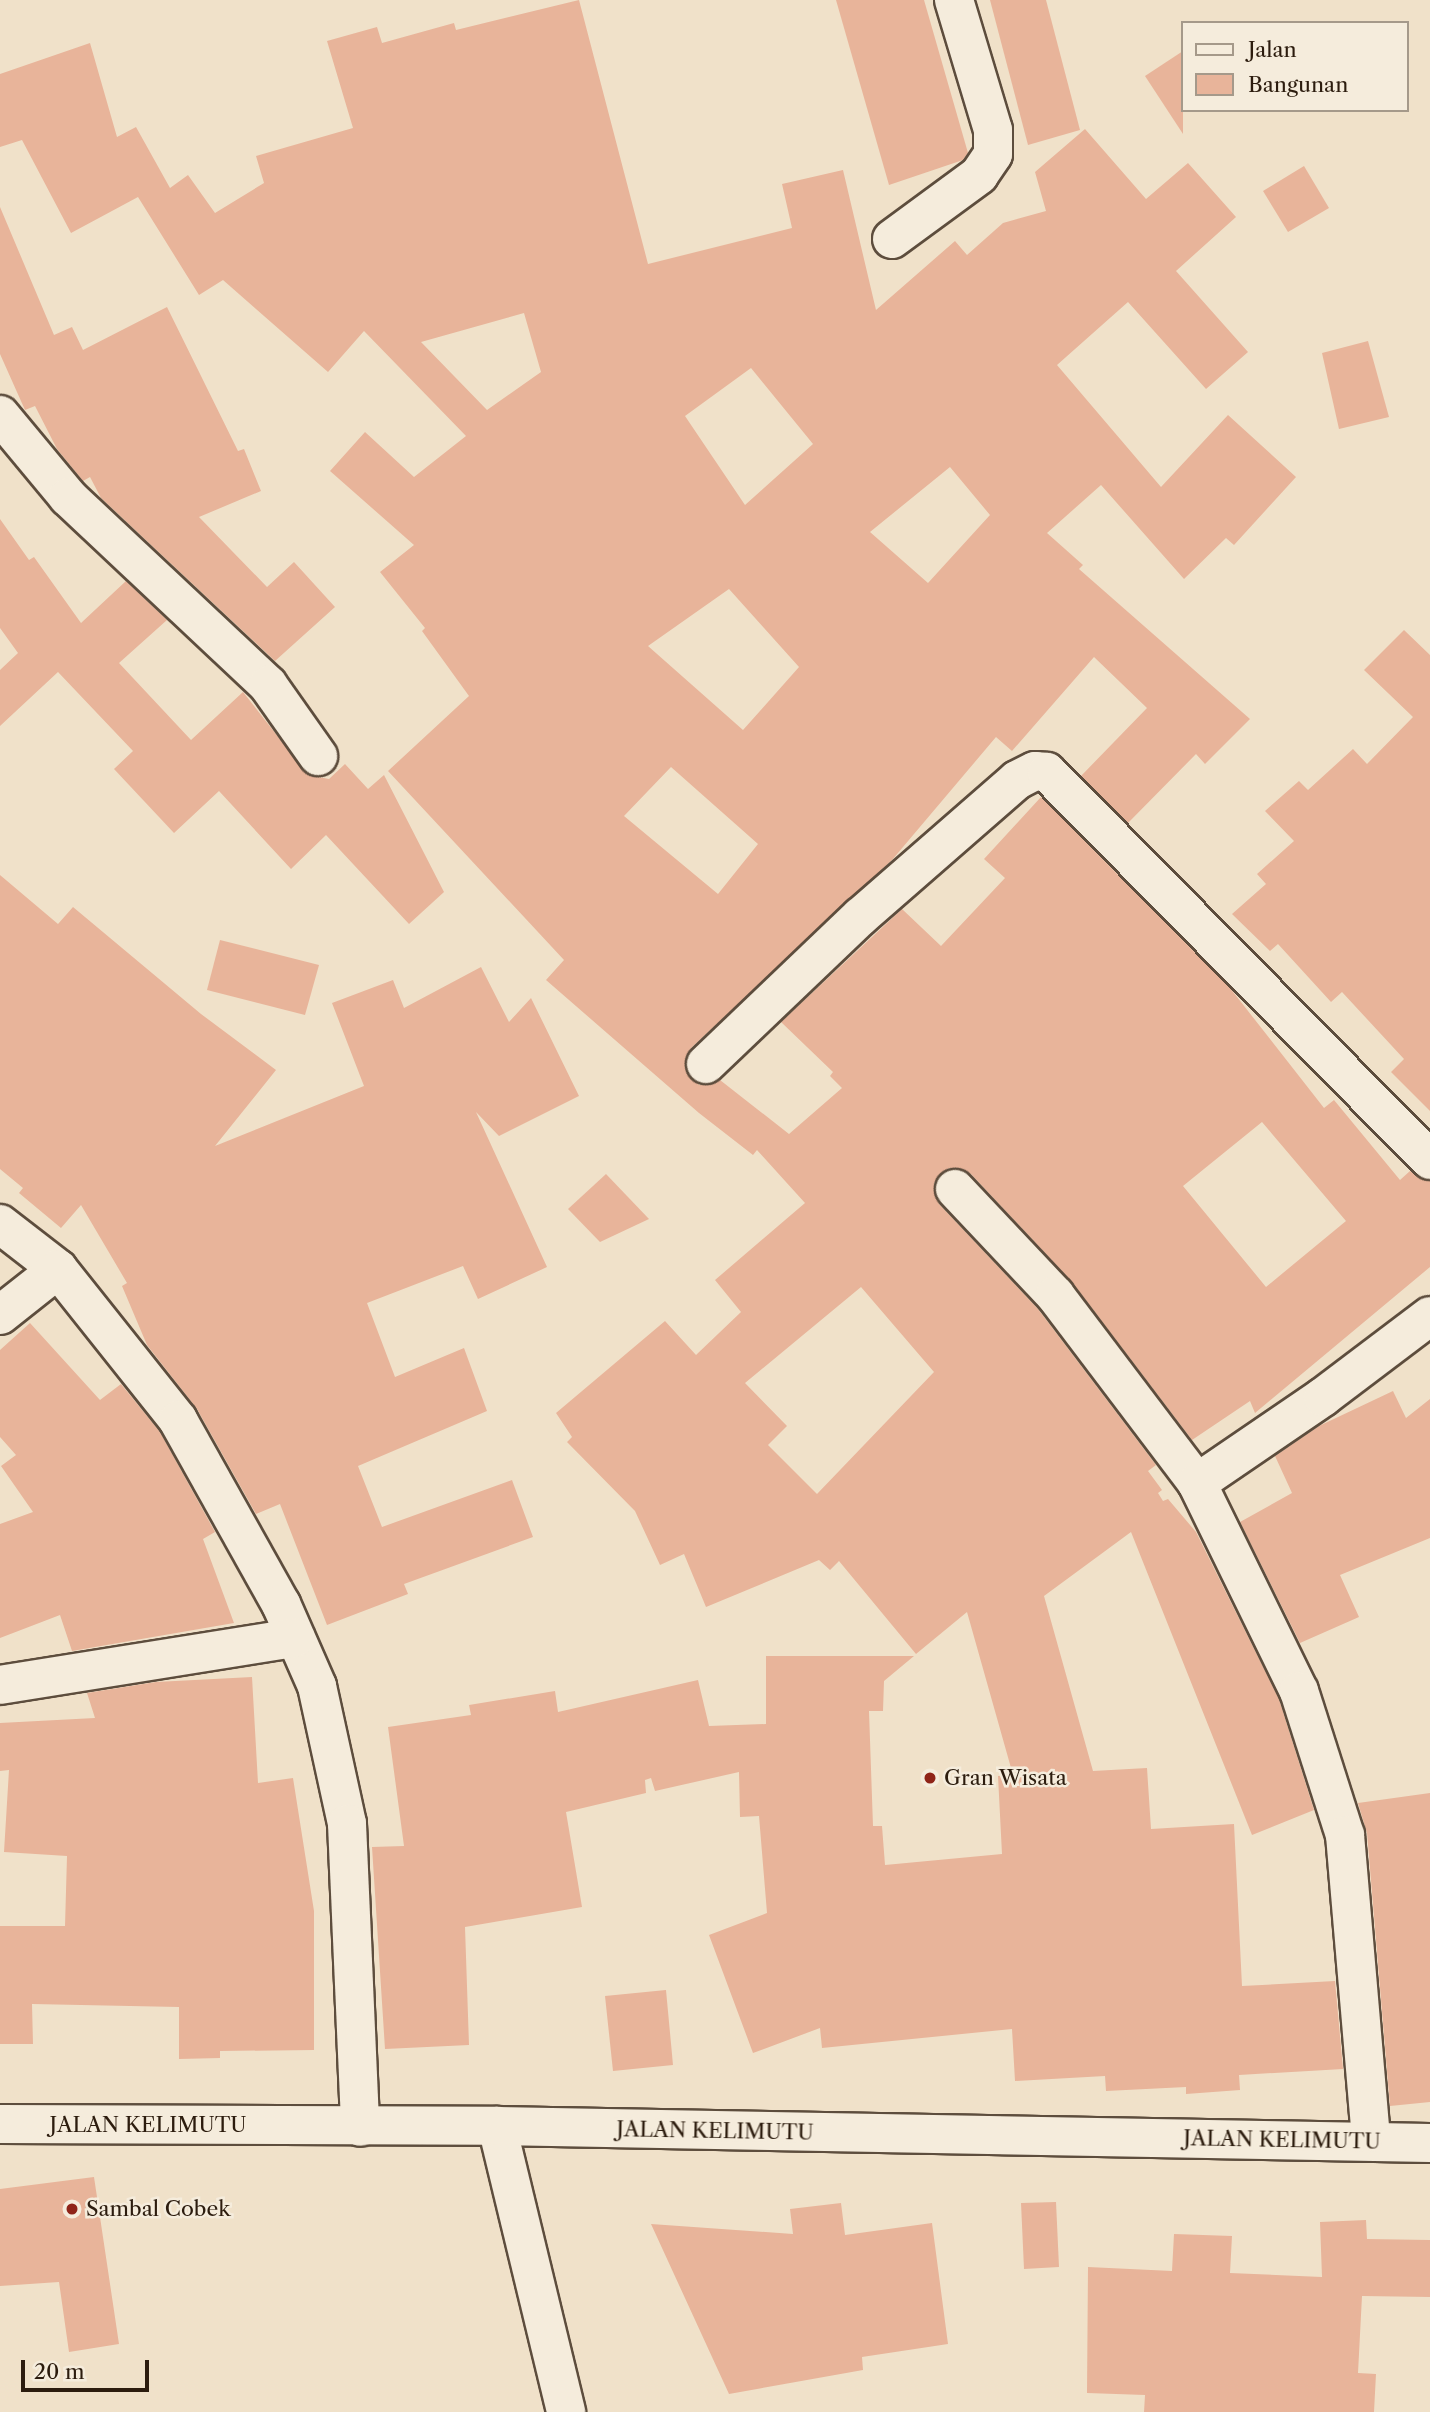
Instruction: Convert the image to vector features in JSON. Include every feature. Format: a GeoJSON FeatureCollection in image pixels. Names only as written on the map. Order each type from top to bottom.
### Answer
{"type":"FeatureCollection","features":[{"type":"Feature","properties":{"kind":"street"},"geometry":{"type":"LineString","coordinates":[[892,239],[979,174],[993,155],[993,130],[954,0]]}},
{"type":"Feature","properties":{"kind":"street"},"geometry":{"type":"LineString","coordinates":[[0,415],[68,497],[268,685],[318,756]]}},
{"type":"Feature","properties":{"kind":"street"},"geometry":{"type":"LineString","coordinates":[[706,1064],[860,917],[1017,780],[1035,771],[1046,772],[1430,1160]]}},
{"type":"Feature","properties":{"kind":"street"},"geometry":{"type":"LineString","coordinates":[[955,1189],[1055,1295],[1197,1483],[1299,1691],[1345,1835],[1371,2141]]}},
{"type":"Feature","properties":{"kind":"street"},"geometry":{"type":"LineString","coordinates":[[0,1224],[58,1269],[178,1420],[281,1604],[317,1686],[347,1824],[360,2127]]}},
{"type":"Feature","properties":{"kind":"street"},"geometry":{"type":"LineString","coordinates":[[0,1315],[58,1269]]}},
{"type":"Feature","properties":{"kind":"street"},"geometry":{"type":"LineString","coordinates":[[1197,1483],[1323,1397],[1430,1315]]}},
{"type":"Feature","properties":{"kind":"street"},"geometry":{"type":"LineString","coordinates":[[0,1685],[295,1638]]}},
{"type":"Feature","properties":{"kind":"street","name":"JALAN KELIMUTU"},"geometry":{"type":"LineString","coordinates":[[0,2124],[497,2126],[1430,2143]]}},
{"type":"Feature","properties":{"kind":"street"},"geometry":{"type":"LineString","coordinates":[[497,2126],[566,2412]]}},
{"type":"Feature","properties":{"kind":"building"},"geometry":{"type":"Polygon","coordinates":[[[579,0],[648,264],[792,228],[782,184],[843,170],[876,310],[955,241],[967,255],[1003,223],[1046,211],[1035,172],[1085,129],[1146,199],[1188,163],[1236,217],[1176,271],[1248,352],[1206,389],[1128,302],[1057,365],[1161,487],[1228,415],[1296,477],[1234,545],[1226,538],[1184,579],[1101,485],[1047,533],[1083,565],[1079,569],[1250,719],[1205,764],[1196,754],[1128,823],[1081,776],[1147,708],[1094,657],[1012,751],[996,737],[892,860],[691,1048],[685,1068],[699,1085],[720,1080],[789,1134],[842,1088],[830,1076],[833,1072],[781,1022],[902,909],[941,946],[1005,878],[984,859],[1041,797],[1230,988],[1324,1108],[1334,1100],[1400,1180],[1410,1171],[1430,1181],[1430,1267],[1255,1413],[1250,1401],[1192,1440],[1072,1282],[971,1174],[949,1168],[934,1183],[939,1204],[1038,1309],[1156,1465],[1148,1471],[1162,1490],[1158,1493],[1163,1501],[1168,1499],[1196,1532],[1279,1699],[1314,1810],[1252,1835],[1131,1532],[1044,1596],[1093,1771],[1147,1768],[1151,1829],[1234,1824],[1242,1986],[1335,1981],[1343,2069],[1239,2075],[1240,2090],[1186,2094],[1186,2087],[1106,2091],[1105,2076],[1015,2081],[1012,2029],[822,2048],[820,2028],[753,2053],[709,1935],[767,1913],[759,1816],[740,1817],[739,1772],[655,1791],[651,1778],[645,1780],[646,1793],[566,1812],[582,1907],[465,1927],[469,2045],[385,2049],[372,1847],[404,1846],[388,1727],[471,1715],[469,1705],[555,1691],[558,1712],[698,1680],[709,1726],[766,1724],[766,1656],[914,1656],[884,1681],[883,1711],[869,1711],[873,1826],[882,1826],[885,1865],[1002,1854],[998,1776],[1013,1775],[967,1612],[916,1654],[839,1561],[830,1570],[819,1560],[706,1607],[684,1554],[660,1565],[635,1511],[567,1442],[572,1437],[556,1413],[665,1321],[696,1355],[741,1312],[715,1280],[805,1203],[757,1150],[753,1155],[699,1113],[546,980],[564,960],[388,771],[469,696],[422,631],[425,628],[380,572],[414,545],[330,471],[365,432],[414,477],[466,436],[364,331],[328,372],[223,280],[199,295],[138,197],[71,233],[22,140],[0,147],[0,74],[90,43],[117,137],[136,127],[170,188],[188,175],[215,213],[264,183],[256,156],[353,128],[327,41],[377,27],[382,43],[454,23],[456,30],[579,0]],[[524,313],[421,342],[487,410],[541,372],[524,313]],[[751,368],[685,416],[745,505],[813,444],[751,368]],[[950,467],[870,532],[928,583],[990,515],[950,467]],[[729,589],[648,646],[743,730],[799,667],[729,589]],[[671,767],[624,816],[718,894],[758,844],[671,767]],[[1262,1122],[1183,1186],[1266,1287],[1346,1221],[1262,1122]],[[861,1287],[745,1383],[787,1426],[768,1445],[817,1494],[934,1372],[861,1287]]]}},
{"type":"Feature","properties":{"kind":"building"},"geometry":{"type":"Polygon","coordinates":[[[836,0],[924,0],[968,153],[963,160],[889,185],[836,0]]]}},
{"type":"Feature","properties":{"kind":"building"},"geometry":{"type":"Polygon","coordinates":[[[990,0],[1046,0],[1080,130],[1028,145],[990,0]]]}},
{"type":"Feature","properties":{"kind":"building"},"geometry":{"type":"Polygon","coordinates":[[[1182,52],[1183,134],[1145,76],[1182,52]]]}},
{"type":"Feature","properties":{"kind":"building"},"geometry":{"type":"Polygon","coordinates":[[[1304,166],[1329,208],[1288,232],[1263,191],[1304,166]]]}},
{"type":"Feature","properties":{"kind":"building"},"geometry":{"type":"Polygon","coordinates":[[[0,207],[54,335],[72,327],[83,350],[167,307],[238,451],[244,449],[261,491],[199,517],[267,587],[294,562],[335,607],[275,661],[101,498],[90,477],[83,481],[57,449],[35,406],[25,410],[0,354],[0,207]]]}},
{"type":"Feature","properties":{"kind":"building"},"geometry":{"type":"Polygon","coordinates":[[[1368,341],[1389,417],[1339,429],[1322,353],[1368,341]]]}},
{"type":"Feature","properties":{"kind":"building"},"geometry":{"type":"Polygon","coordinates":[[[0,519],[29,560],[34,557],[81,623],[126,581],[167,620],[119,663],[191,740],[243,692],[308,775],[329,779],[345,764],[368,789],[384,775],[444,892],[409,924],[326,835],[291,869],[219,791],[174,833],[114,769],[133,751],[58,672],[0,726],[0,670],[18,653],[0,628],[0,519]]]}},
{"type":"Feature","properties":{"kind":"building"},"geometry":{"type":"Polygon","coordinates":[[[1404,630],[1430,655],[1430,1111],[1391,1072],[1404,1059],[1342,992],[1331,1002],[1278,944],[1270,951],[1232,914],[1266,884],[1257,874],[1294,841],[1265,811],[1299,781],[1308,790],[1353,749],[1367,764],[1413,717],[1364,670],[1404,630]]]}},
{"type":"Feature","properties":{"kind":"building"},"geometry":{"type":"Polygon","coordinates":[[[0,875],[58,924],[73,907],[201,1014],[276,1070],[215,1146],[364,1086],[332,1003],[393,980],[404,1008],[481,967],[509,1022],[531,998],[579,1096],[499,1136],[476,1112],[547,1267],[478,1299],[463,1266],[367,1303],[395,1377],[464,1348],[487,1411],[358,1466],[382,1527],[512,1480],[533,1537],[404,1584],[408,1594],[327,1625],[280,1504],[256,1514],[197,1409],[147,1345],[122,1286],[127,1283],[81,1205],[61,1228],[19,1193],[23,1188],[0,1169],[0,875]]]}},
{"type":"Feature","properties":{"kind":"building"},"geometry":{"type":"Polygon","coordinates":[[[220,940],[319,965],[305,1015],[207,990],[220,940]]]}},
{"type":"Feature","properties":{"kind":"building"},"geometry":{"type":"Polygon","coordinates":[[[606,1174],[649,1219],[600,1242],[568,1209],[606,1174]]]}},
{"type":"Feature","properties":{"kind":"building"},"geometry":{"type":"Polygon","coordinates":[[[30,1323],[100,1400],[121,1384],[160,1432],[215,1532],[203,1539],[234,1623],[72,1651],[60,1615],[0,1638],[0,1524],[33,1512],[1,1466],[16,1455],[0,1437],[0,1350],[30,1323]]]}},
{"type":"Feature","properties":{"kind":"building"},"geometry":{"type":"Polygon","coordinates":[[[1393,1391],[1406,1418],[1430,1399],[1430,1538],[1340,1575],[1359,1617],[1300,1643],[1240,1522],[1292,1493],[1275,1456],[1319,1426],[1393,1391]]]}},
{"type":"Feature","properties":{"kind":"building"},"geometry":{"type":"Polygon","coordinates":[[[252,1677],[258,1783],[293,1778],[314,1911],[314,2050],[220,2051],[220,2058],[179,2059],[179,2007],[32,2004],[33,2044],[0,2044],[0,1926],[65,1926],[67,1856],[4,1852],[9,1770],[0,1771],[0,1723],[95,1718],[87,1693],[156,1682],[252,1677]]]}},
{"type":"Feature","properties":{"kind":"building"},"geometry":{"type":"Polygon","coordinates":[[[1430,1793],[1430,2102],[1390,2106],[1367,1833],[1358,1803],[1430,1793]]]}},
{"type":"Feature","properties":{"kind":"building"},"geometry":{"type":"Polygon","coordinates":[[[666,1990],[673,2065],[613,2071],[605,1996],[666,1990]]]}},
{"type":"Feature","properties":{"kind":"building"},"geometry":{"type":"Polygon","coordinates":[[[94,2177],[119,2344],[69,2352],[59,2282],[0,2286],[0,2189],[94,2177]]]}},
{"type":"Feature","properties":{"kind":"building"},"geometry":{"type":"Polygon","coordinates":[[[1056,2202],[1059,2267],[1024,2269],[1021,2203],[1056,2202]]]}},
{"type":"Feature","properties":{"kind":"building"},"geometry":{"type":"Polygon","coordinates":[[[841,2203],[845,2235],[932,2223],[948,2344],[862,2357],[863,2370],[729,2394],[651,2224],[793,2234],[790,2209],[841,2203]]]}},
{"type":"Feature","properties":{"kind":"building"},"geometry":{"type":"Polygon","coordinates":[[[1366,2220],[1367,2239],[1430,2240],[1430,2297],[1362,2296],[1358,2373],[1376,2374],[1374,2412],[1144,2412],[1145,2395],[1087,2393],[1088,2267],[1172,2271],[1174,2234],[1232,2236],[1230,2273],[1322,2277],[1320,2222],[1366,2220]]]}},
{"type":"Feature","properties":{"kind":"place","name":"Gran Wisata"},"geometry":{"type":"Point","coordinates":[930,1778]}},
{"type":"Feature","properties":{"kind":"place","name":"Sambal Cobek"},"geometry":{"type":"Point","coordinates":[72,2209]}}]}
